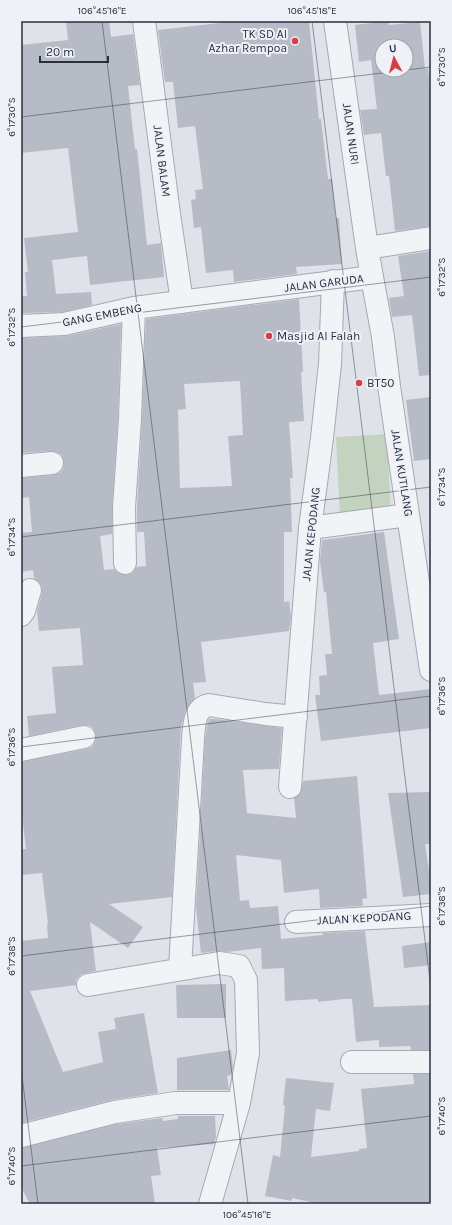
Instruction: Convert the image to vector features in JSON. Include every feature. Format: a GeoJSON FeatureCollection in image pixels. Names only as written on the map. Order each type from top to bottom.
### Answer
{"type":"FeatureCollection","features":[{"type":"Feature","properties":{"kind":"street","name":"JALAN BALAM"},"geometry":{"type":"LineString","coordinates":[[144,21],[182,302]]}},
{"type":"Feature","properties":{"kind":"street","name":"JALAN NURI"},"geometry":{"type":"LineString","coordinates":[[335,21],[367,248]]}},
{"type":"Feature","properties":{"kind":"street"},"geometry":{"type":"LineString","coordinates":[[367,248],[431,238]]}},
{"type":"Feature","properties":{"kind":"street","name":"JALAN GARUDA"},"geometry":{"type":"LineString","coordinates":[[182,302],[372,277],[367,248]]}},
{"type":"Feature","properties":{"kind":"street","name":"JALAN KUTILANG"},"geometry":{"type":"LineString","coordinates":[[372,277],[383,337],[431,670]]}},
{"type":"Feature","properties":{"kind":"street","name":"JALAN KEPODANG"},"geometry":{"type":"LineString","coordinates":[[290,787],[310,528],[330,364],[333,281]]}},
{"type":"Feature","properties":{"kind":"street","name":"GANG EMBENG"},"geometry":{"type":"LineString","coordinates":[[21,326],[64,324],[134,308],[182,302]]}},
{"type":"Feature","properties":{"kind":"street"},"geometry":{"type":"LineString","coordinates":[[125,563],[124,508],[130,419],[134,308]]}},
{"type":"Feature","properties":{"kind":"street"},"geometry":{"type":"LineString","coordinates":[[21,466],[52,463]]}},
{"type":"Feature","properties":{"kind":"street"},"geometry":{"type":"LineString","coordinates":[[310,528],[408,516]]}},
{"type":"Feature","properties":{"kind":"street"},"geometry":{"type":"LineString","coordinates":[[21,615],[24,611],[30,590]]}},
{"type":"Feature","properties":{"kind":"street"},"geometry":{"type":"LineString","coordinates":[[180,969],[193,739],[195,721],[200,710],[204,706],[209,705],[265,714],[296,717]]}},
{"type":"Feature","properties":{"kind":"street"},"geometry":{"type":"LineString","coordinates":[[21,750],[84,737]]}},
{"type":"Feature","properties":{"kind":"street","name":"JALAN KEPODANG"},"geometry":{"type":"LineString","coordinates":[[296,922],[431,914]]}},
{"type":"Feature","properties":{"kind":"street"},"geometry":{"type":"LineString","coordinates":[[88,985],[219,963],[239,966],[246,980],[248,1053],[239,1103],[210,1204]]}},
{"type":"Feature","properties":{"kind":"street"},"geometry":{"type":"LineString","coordinates":[[352,1062],[431,1062]]}},
{"type":"Feature","properties":{"kind":"street"},"geometry":{"type":"LineString","coordinates":[[21,1136],[115,1112],[161,1105],[176,1103],[239,1103]]}},
{"type":"Feature","properties":{"kind":"green space"},"geometry":{"type":"Polygon","coordinates":[[[387,434],[391,513],[340,516],[336,437],[387,434]]]}},
{"type":"Feature","properties":{"kind":"building"},"geometry":{"type":"Polygon","coordinates":[[[66,21],[109,21],[111,37],[133,34],[140,85],[128,86],[135,149],[137,149],[147,245],[161,243],[164,277],[90,285],[87,256],[52,260],[56,294],[91,292],[92,305],[62,312],[21,313],[21,296],[27,296],[25,272],[28,272],[24,238],[78,232],[68,148],[21,153],[21,45],[68,40],[66,21]]]}},
{"type":"Feature","properties":{"kind":"building"},"geometry":{"type":"Polygon","coordinates":[[[237,21],[309,21],[319,119],[321,119],[328,179],[332,179],[336,218],[339,218],[342,264],[296,267],[297,274],[234,282],[233,270],[206,273],[201,227],[194,228],[191,200],[196,199],[195,190],[203,189],[195,126],[178,128],[173,82],[165,82],[158,30],[237,21]]]}},
{"type":"Feature","properties":{"kind":"building"},"geometry":{"type":"Polygon","coordinates":[[[388,21],[389,25],[420,22],[425,69],[428,68],[431,93],[431,226],[395,231],[389,176],[386,176],[381,133],[364,135],[360,110],[377,109],[371,60],[359,62],[355,25],[388,21]]]}},
{"type":"Feature","properties":{"kind":"building"},"geometry":{"type":"Polygon","coordinates":[[[431,251],[431,375],[419,376],[412,315],[392,317],[389,298],[404,296],[398,256],[431,251]]]}},
{"type":"Feature","properties":{"kind":"building"},"geometry":{"type":"Polygon","coordinates":[[[299,299],[304,421],[289,422],[293,478],[290,478],[292,532],[284,532],[284,602],[289,601],[291,617],[289,631],[201,642],[206,682],[193,683],[195,698],[186,709],[181,727],[172,897],[109,904],[143,927],[128,948],[90,922],[96,971],[80,975],[76,980],[76,985],[30,991],[63,1072],[103,1062],[98,1032],[116,1029],[114,1018],[144,1013],[158,1093],[112,1100],[21,1123],[21,941],[48,938],[48,924],[42,873],[21,875],[21,849],[26,849],[21,807],[21,762],[87,749],[92,747],[96,741],[96,735],[93,728],[88,725],[82,725],[29,736],[27,716],[56,713],[52,667],[83,665],[80,628],[39,631],[37,611],[42,593],[42,587],[34,578],[33,570],[21,572],[21,533],[32,532],[29,497],[21,498],[21,478],[54,475],[60,473],[63,469],[64,462],[62,455],[57,452],[21,453],[21,338],[67,336],[121,324],[112,534],[100,536],[104,570],[114,569],[119,574],[126,575],[132,573],[137,567],[146,566],[144,532],[137,532],[137,508],[146,319],[299,299]],[[240,381],[184,384],[186,409],[178,410],[180,488],[232,486],[228,436],[243,435],[240,381]]]}},
{"type":"Feature","properties":{"kind":"building"},"geometry":{"type":"Polygon","coordinates":[[[431,397],[431,459],[414,461],[406,400],[431,397]]]}},
{"type":"Feature","properties":{"kind":"building"},"geometry":{"type":"Polygon","coordinates":[[[384,532],[399,639],[373,643],[379,695],[431,689],[431,728],[321,741],[315,695],[320,695],[319,676],[327,675],[325,654],[332,654],[326,592],[324,592],[320,561],[322,540],[384,532]]]}},
{"type":"Feature","properties":{"kind":"building"},"geometry":{"type":"Polygon","coordinates":[[[209,719],[282,728],[279,769],[243,770],[247,813],[296,818],[294,798],[300,794],[303,781],[357,776],[367,898],[362,899],[363,906],[320,908],[319,889],[284,893],[281,860],[236,855],[240,901],[249,900],[250,908],[278,906],[281,939],[323,935],[322,933],[365,931],[374,1007],[431,1005],[431,1050],[411,1050],[410,1046],[379,1047],[379,1040],[356,1042],[352,999],[318,1002],[318,999],[285,1001],[284,968],[262,969],[261,948],[201,953],[196,908],[205,740],[209,719]]]}},
{"type":"Feature","properties":{"kind":"building"},"geometry":{"type":"Polygon","coordinates":[[[431,792],[431,844],[425,844],[431,883],[431,894],[403,897],[388,793],[431,792]]]}},
{"type":"Feature","properties":{"kind":"building"},"geometry":{"type":"Polygon","coordinates":[[[431,942],[431,965],[404,968],[402,946],[431,942]]]}},
{"type":"Feature","properties":{"kind":"building"},"geometry":{"type":"Polygon","coordinates":[[[226,984],[226,1018],[177,1018],[176,985],[226,984]]]}},
{"type":"Feature","properties":{"kind":"building"},"geometry":{"type":"Polygon","coordinates":[[[231,1050],[233,1067],[231,1075],[227,1076],[229,1090],[177,1090],[177,1058],[231,1050]]]}},
{"type":"Feature","properties":{"kind":"building"},"geometry":{"type":"Polygon","coordinates":[[[413,1074],[431,1074],[431,1204],[320,1204],[292,1198],[292,1201],[265,1196],[273,1155],[280,1157],[286,1078],[334,1083],[330,1111],[316,1109],[311,1157],[359,1151],[359,1149],[367,1148],[361,1089],[414,1084],[413,1074]]]}},
{"type":"Feature","properties":{"kind":"building"},"geometry":{"type":"Polygon","coordinates":[[[178,1116],[215,1116],[216,1137],[214,1144],[157,1148],[161,1175],[151,1176],[155,1204],[30,1204],[21,1187],[21,1148],[117,1124],[162,1118],[163,1121],[178,1119],[178,1116]]]}},
{"type":"Feature","properties":{"kind":"place","name":"TK SD Al Azhar Rempoa"},"geometry":{"type":"Point","coordinates":[295,41]}},
{"type":"Feature","properties":{"kind":"place","name":"Masjid Al Falah"},"geometry":{"type":"Point","coordinates":[269,336]}},
{"type":"Feature","properties":{"kind":"place","name":"BT50"},"geometry":{"type":"Point","coordinates":[359,383]}}]}
